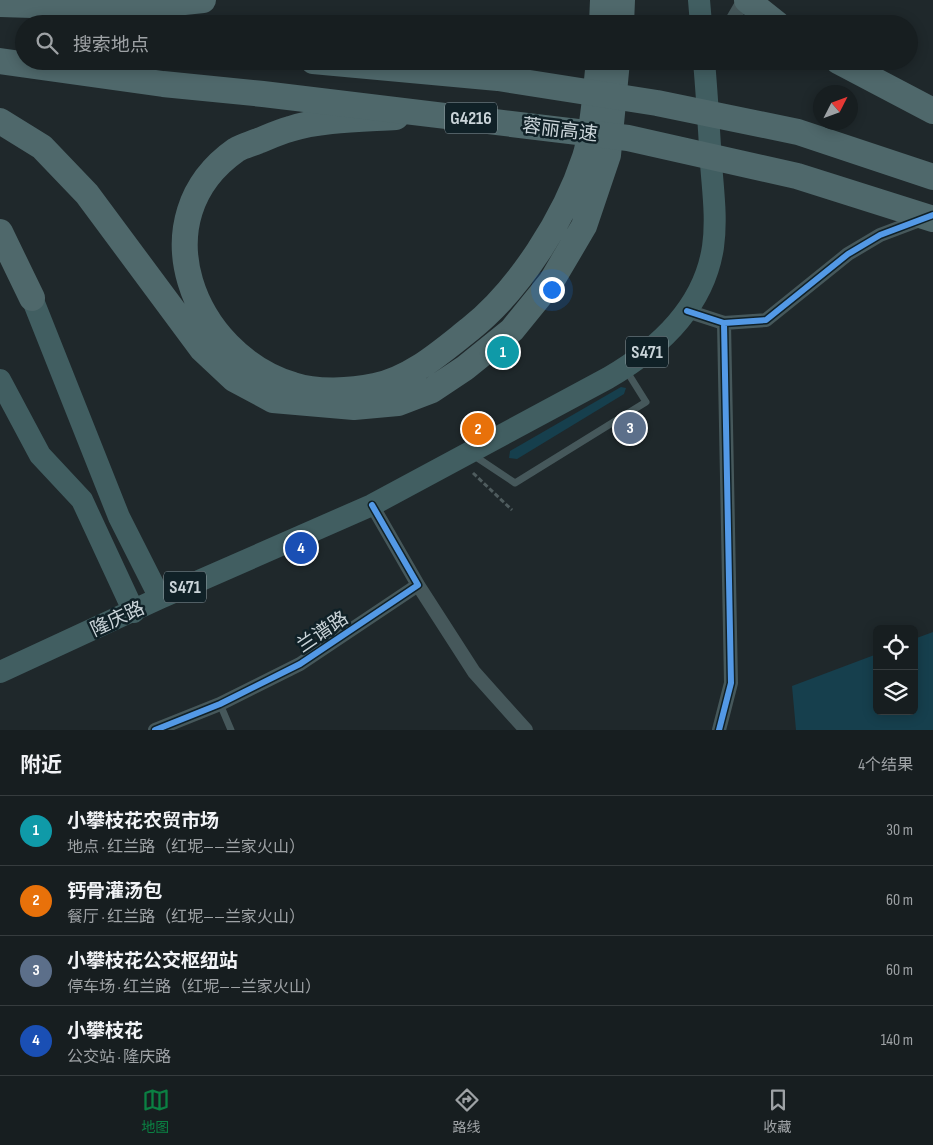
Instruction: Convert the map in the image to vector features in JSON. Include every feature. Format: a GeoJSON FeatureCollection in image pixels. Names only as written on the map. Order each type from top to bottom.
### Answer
{"type":"FeatureCollection","features":[{"type":"Feature","properties":{"kind":"highway"},"geometry":{"type":"LineString","coordinates":[[0,4],[128,8],[203,0]]}},
{"type":"Feature","properties":{"kind":"highway"},"geometry":{"type":"LineString","coordinates":[[602,15],[603,0]]}},
{"type":"Feature","properties":{"kind":"highway"},"geometry":{"type":"LineString","coordinates":[[621,15],[622,0]]}},
{"type":"Feature","properties":{"kind":"highway"},"geometry":{"type":"LineString","coordinates":[[746,0],[765,15]]}},
{"type":"Feature","properties":{"kind":"highway"},"geometry":{"type":"LineString","coordinates":[[0,17],[15,21]]}},
{"type":"Feature","properties":{"kind":"highway","name":"蓉丽高速"},"geometry":{"type":"LineString","coordinates":[[0,61],[15,63]]}},
{"type":"Feature","properties":{"kind":"highway","name":"蓉丽高速"},"geometry":{"type":"LineString","coordinates":[[64,70],[163,84],[628,138],[798,176],[933,219]]}},
{"type":"Feature","properties":{"kind":"highway","name":"G4216"},"geometry":{"type":"LineString","coordinates":[[411,70],[498,78],[658,103],[798,132],[933,177]]}},
{"type":"Feature","properties":{"kind":"highway"},"geometry":{"type":"LineString","coordinates":[[442,115],[350,120],[292,128],[236,150],[203,181],[188,219],[184,259],[192,292],[215,333],[254,366],[294,385],[332,390],[377,386],[410,372],[443,350],[491,313],[530,264],[562,208],[586,156],[598,70]]}},
{"type":"Feature","properties":{"kind":"highway"},"geometry":{"type":"LineString","coordinates":[[0,121],[42,148],[87,194],[202,349],[234,379],[273,400],[354,407],[398,403],[432,390],[512,330],[552,282],[584,226],[608,155],[617,70]]}},
{"type":"Feature","properties":{"kind":"highway"},"geometry":{"type":"LineString","coordinates":[[855,70],[933,111]]}},
{"type":"Feature","properties":{"kind":"highway"},"geometry":{"type":"LineString","coordinates":[[0,232],[32,298]]}},
{"type":"Feature","properties":{"kind":"main road"},"geometry":{"type":"LineString","coordinates":[[699,0],[700,15]]}},
{"type":"Feature","properties":{"kind":"main road","name":"S471"},"geometry":{"type":"LineString","coordinates":[[372,505],[625,368],[664,338],[687,311],[704,280],[713,247],[715,216],[706,70]]}},
{"type":"Feature","properties":{"kind":"main road"},"geometry":{"type":"LineString","coordinates":[[32,298],[119,517],[160,598]]}},
{"type":"Feature","properties":{"kind":"main road"},"geometry":{"type":"LineString","coordinates":[[0,380],[40,455],[82,500],[134,612]]}},
{"type":"Feature","properties":{"kind":"main road","name":"隆庆路"},"geometry":{"type":"LineString","coordinates":[[0,672],[134,612],[160,598],[372,505]]}},
{"type":"Feature","properties":{"kind":"street"},"geometry":{"type":"LineString","coordinates":[[736,15],[746,0]]}},
{"type":"Feature","properties":{"kind":"street"},"geometry":{"type":"LineString","coordinates":[[687,311],[724,323],[766,320],[848,254],[880,235],[933,215]]}},
{"type":"Feature","properties":{"kind":"street"},"geometry":{"type":"LineString","coordinates":[[719,730],[731,683],[724,323]]}},
{"type":"Feature","properties":{"kind":"street"},"geometry":{"type":"LineString","coordinates":[[372,505],[418,585],[474,672],[526,730]]}},
{"type":"Feature","properties":{"kind":"street","name":"兰谱路"},"geometry":{"type":"LineString","coordinates":[[155,730],[220,704],[300,664],[418,585]]}},
{"type":"Feature","properties":{"kind":"lane"},"geometry":{"type":"LineString","coordinates":[[463,456],[515,483],[646,402],[625,368]]}},
{"type":"Feature","properties":{"kind":"lane"},"geometry":{"type":"LineString","coordinates":[[220,704],[231,730]]}},
{"type":"Feature","properties":{"kind":"path"},"geometry":{"type":"LineString","coordinates":[[463,456],[512,510]]}},
{"type":"Feature","properties":{"kind":"shaded area"},"geometry":{"type":"Polygon","coordinates":[[[621,387],[626,388],[624,394],[517,459],[509,458],[510,451],[621,387]]]}},
{"type":"Feature","properties":{"kind":"shaded area"},"geometry":{"type":"Polygon","coordinates":[[[933,632],[933,730],[796,730],[792,686],[873,656],[873,715],[918,715],[918,638],[933,632]]]}},
{"type":"Feature","properties":{"kind":"cycle path"},"geometry":{"type":"LineString","coordinates":[[687,311],[724,323],[766,320],[848,254],[880,235],[933,215]]}},
{"type":"Feature","properties":{"kind":"cycle path"},"geometry":{"type":"LineString","coordinates":[[719,730],[731,683],[724,323]]}},
{"type":"Feature","properties":{"kind":"cycle path"},"geometry":{"type":"LineString","coordinates":[[155,730],[220,704],[300,664],[418,585],[372,505]]}},
{"type":"Feature","properties":{"kind":"place","name":"小攀枝花农贸市场"},"geometry":{"type":"Point","coordinates":[503,352]}},
{"type":"Feature","properties":{"kind":"place","name":"小攀枝花公交枢纽站"},"geometry":{"type":"Point","coordinates":[630,428]}},
{"type":"Feature","properties":{"kind":"place","name":"钙骨灌汤包"},"geometry":{"type":"Point","coordinates":[478,429]}},
{"type":"Feature","properties":{"kind":"place","name":"小攀枝花"},"geometry":{"type":"Point","coordinates":[301,548]}}]}
